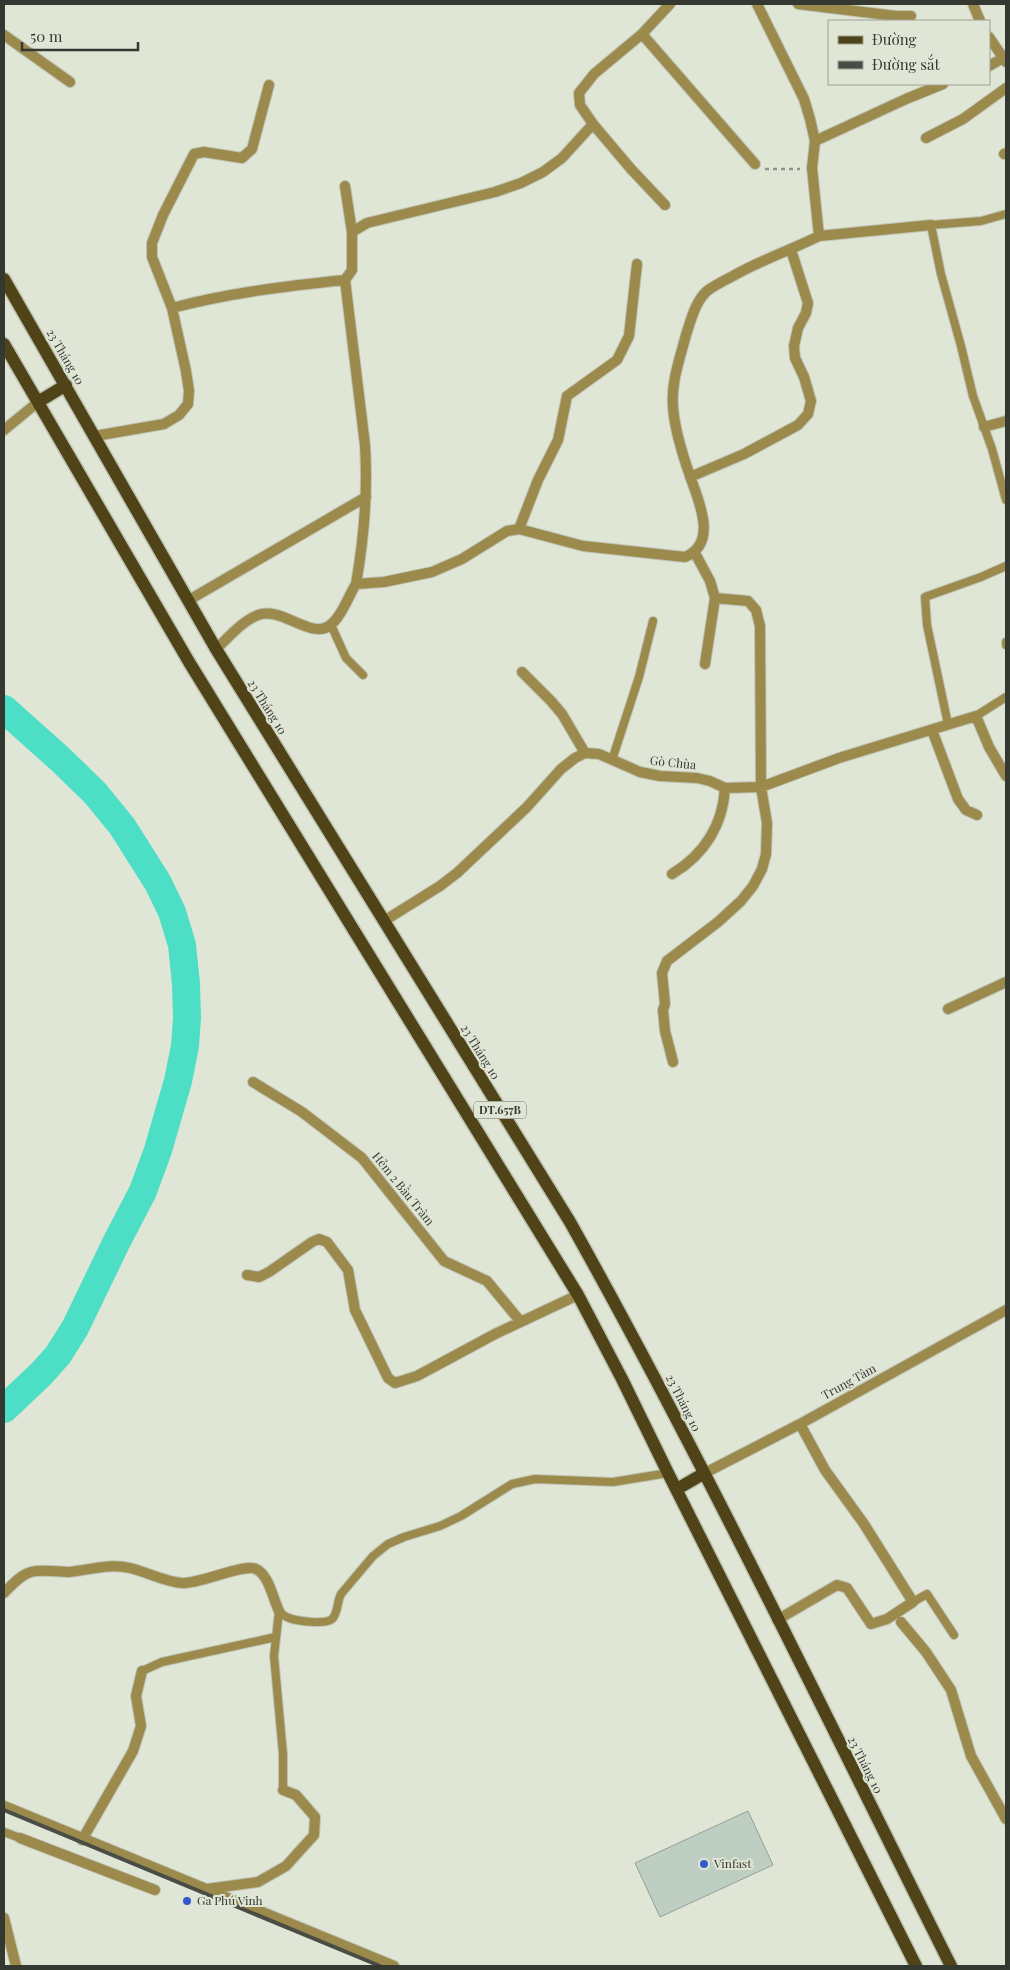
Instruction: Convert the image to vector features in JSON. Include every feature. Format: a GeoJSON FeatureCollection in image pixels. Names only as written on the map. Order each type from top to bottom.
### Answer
{"type":"FeatureCollection","features":[{"type":"Feature","properties":{"kind":"main road","name":"23 Tháng 10"},"geometry":{"type":"LineString","coordinates":[[4,279],[216,649],[570,1222],[614,1301],[778,1620],[951,1966]]}},
{"type":"Feature","properties":{"kind":"main road","name":"ĐT.657B"},"geometry":{"type":"LineString","coordinates":[[4,344],[189,662],[578,1295],[622,1379],[916,1966]]}},
{"type":"Feature","properties":{"kind":"main road"},"geometry":{"type":"LineString","coordinates":[[38,402],[66,385]]}},
{"type":"Feature","properties":{"kind":"main road"},"geometry":{"type":"LineString","coordinates":[[677,1489],[703,1474]]}},
{"type":"Feature","properties":{"kind":"street"},"geometry":{"type":"LineString","coordinates":[[665,205],[593,124],[580,105],[578,93],[594,74],[642,34],[670,4]]}},
{"type":"Feature","properties":{"kind":"street"},"geometry":{"type":"LineString","coordinates":[[757,4],[804,99],[815,141],[812,168],[819,236]]}},
{"type":"Feature","properties":{"kind":"street"},"geometry":{"type":"LineString","coordinates":[[798,4],[896,16],[911,16]]}},
{"type":"Feature","properties":{"kind":"street"},"geometry":{"type":"LineString","coordinates":[[973,4],[980,20]]}},
{"type":"Feature","properties":{"kind":"street"},"geometry":{"type":"LineString","coordinates":[[642,34],[755,164]]}},
{"type":"Feature","properties":{"kind":"street"},"geometry":{"type":"LineString","coordinates":[[4,35],[70,82]]}},
{"type":"Feature","properties":{"kind":"street"},"geometry":{"type":"LineString","coordinates":[[990,38],[1005,60],[990,66]]}},
{"type":"Feature","properties":{"kind":"street"},"geometry":{"type":"LineString","coordinates":[[95,436],[164,424],[179,415],[188,404],[190,391],[172,308],[152,256],[152,243],[163,216],[194,154],[204,152],[242,158],[252,149],[269,85]]}},
{"type":"Feature","properties":{"kind":"street"},"geometry":{"type":"LineString","coordinates":[[815,141],[906,98],[940,85]]}},
{"type":"Feature","properties":{"kind":"street"},"geometry":{"type":"LineString","coordinates":[[926,138],[963,119],[1006,88]]}},
{"type":"Feature","properties":{"kind":"street"},"geometry":{"type":"LineString","coordinates":[[352,232],[367,223],[495,192],[521,183],[543,172],[562,158],[593,124]]}},
{"type":"Feature","properties":{"kind":"street"},"geometry":{"type":"LineString","coordinates":[[216,649],[250,620],[267,613],[279,615],[318,630],[331,625],[356,584],[366,497],[365,445],[345,280],[352,270],[352,232],[345,186]]}},
{"type":"Feature","properties":{"kind":"street"},"geometry":{"type":"LineString","coordinates":[[356,584],[384,582],[432,572],[462,559],[507,531],[519,529],[583,546],[686,557],[695,553],[702,540],[704,523],[674,414],[673,395],[676,370],[697,304],[707,292],[721,283],[775,254],[791,250],[819,236],[931,225]]}},
{"type":"Feature","properties":{"kind":"street"},"geometry":{"type":"LineString","coordinates":[[690,477],[744,454],[798,425],[808,414],[811,402],[804,377],[795,358],[794,346],[798,328],[806,313],[808,303],[791,250]]}},
{"type":"Feature","properties":{"kind":"street"},"geometry":{"type":"LineString","coordinates":[[519,529],[538,480],[558,440],[567,396],[617,360],[629,336],[637,264]]}},
{"type":"Feature","properties":{"kind":"street"},"geometry":{"type":"LineString","coordinates":[[172,308],[206,299],[271,287],[345,280]]}},
{"type":"Feature","properties":{"kind":"street"},"geometry":{"type":"LineString","coordinates":[[4,430],[38,402]]}},
{"type":"Feature","properties":{"kind":"street"},"geometry":{"type":"LineString","coordinates":[[984,427],[1006,420]]}},
{"type":"Feature","properties":{"kind":"street"},"geometry":{"type":"LineString","coordinates":[[189,600],[366,497]]}},
{"type":"Feature","properties":{"kind":"street"},"geometry":{"type":"LineString","coordinates":[[695,553],[710,581],[715,598],[705,664]]}},
{"type":"Feature","properties":{"kind":"street"},"geometry":{"type":"LineString","coordinates":[[673,1062],[665,1031],[662,973],[668,961],[679,950],[718,922],[736,906],[753,886],[762,870],[767,841],[767,823],[761,787],[760,626],[756,610],[748,601],[715,598]]}},
{"type":"Feature","properties":{"kind":"street"},"geometry":{"type":"LineString","coordinates":[[384,921],[440,886],[457,873],[527,807],[561,770],[574,758],[585,753],[562,714],[522,672]]}},
{"type":"Feature","properties":{"kind":"street"},"geometry":{"type":"LineString","coordinates":[[976,716],[989,746],[1006,776]]}},
{"type":"Feature","properties":{"kind":"street","name":"Gò Chùa"},"geometry":{"type":"LineString","coordinates":[[585,753],[599,754],[640,772],[660,776],[710,780],[725,788],[761,787],[839,758],[976,716]]}},
{"type":"Feature","properties":{"kind":"street"},"geometry":{"type":"LineString","coordinates":[[932,730],[958,799],[966,810],[977,815]]}},
{"type":"Feature","properties":{"kind":"street"},"geometry":{"type":"LineString","coordinates":[[672,874],[692,860],[711,836],[722,813],[725,788]]}},
{"type":"Feature","properties":{"kind":"street"},"geometry":{"type":"LineString","coordinates":[[948,1009],[1006,982]]}},
{"type":"Feature","properties":{"kind":"street","name":"Hẻm 2 Bầu Trâm"},"geometry":{"type":"LineString","coordinates":[[253,1082],[302,1112],[362,1158],[444,1261],[487,1281],[520,1321]]}},
{"type":"Feature","properties":{"kind":"street"},"geometry":{"type":"LineString","coordinates":[[247,1276],[259,1277],[269,1272],[319,1239],[327,1242],[348,1270],[358,1318],[388,1378],[395,1383],[417,1376],[520,1321],[578,1295]]}},
{"type":"Feature","properties":{"kind":"street","name":"Trung Tâm"},"geometry":{"type":"LineString","coordinates":[[703,1474],[800,1424],[1006,1310]]}},
{"type":"Feature","properties":{"kind":"street"},"geometry":{"type":"LineString","coordinates":[[778,1620],[837,1585],[847,1588],[871,1624],[887,1619],[913,1602],[864,1524],[825,1470],[800,1424]]}},
{"type":"Feature","properties":{"kind":"street"},"geometry":{"type":"LineString","coordinates":[[4,1593],[23,1576],[42,1571],[70,1572],[99,1567],[128,1568],[182,1583],[196,1583],[253,1567],[262,1572],[279,1611]]}},
{"type":"Feature","properties":{"kind":"street"},"geometry":{"type":"LineString","coordinates":[[901,1622],[926,1652],[951,1690],[971,1756],[1005,1814]]}},
{"type":"Feature","properties":{"kind":"street"},"geometry":{"type":"LineString","coordinates":[[82,1840],[133,1751],[141,1726],[136,1696],[142,1671]]}},
{"type":"Feature","properties":{"kind":"street"},"geometry":{"type":"LineString","coordinates":[[206,1889],[258,1882],[286,1866],[314,1836],[315,1817],[296,1794],[282,1790]]}},
{"type":"Feature","properties":{"kind":"street"},"geometry":{"type":"LineString","coordinates":[[4,1806],[82,1840],[394,1966]]}},
{"type":"Feature","properties":{"kind":"street"},"geometry":{"type":"LineString","coordinates":[[20,1838],[156,1890]]}},
{"type":"Feature","properties":{"kind":"street"},"geometry":{"type":"LineString","coordinates":[[4,1918],[16,1966]]}},
{"type":"Feature","properties":{"kind":"lane"},"geometry":{"type":"LineString","coordinates":[[1006,214],[981,221],[931,225],[941,274],[973,396],[1006,500]]}},
{"type":"Feature","properties":{"kind":"lane"},"geometry":{"type":"LineString","coordinates":[[948,724],[927,624],[925,597],[1006,566]]}},
{"type":"Feature","properties":{"kind":"lane"},"geometry":{"type":"LineString","coordinates":[[612,760],[640,677],[653,621]]}},
{"type":"Feature","properties":{"kind":"lane"},"geometry":{"type":"LineString","coordinates":[[331,625],[346,658],[363,674]]}},
{"type":"Feature","properties":{"kind":"lane"},"geometry":{"type":"LineString","coordinates":[[976,716],[1006,697]]}},
{"type":"Feature","properties":{"kind":"lane"},"geometry":{"type":"LineString","coordinates":[[279,1611],[288,1618],[323,1623],[332,1619],[336,1614],[337,1601],[340,1594],[373,1556],[388,1544],[440,1526],[461,1516],[512,1484],[535,1479],[613,1482],[668,1473]]}},
{"type":"Feature","properties":{"kind":"lane"},"geometry":{"type":"LineString","coordinates":[[913,1602],[927,1594],[954,1635]]}},
{"type":"Feature","properties":{"kind":"lane"},"geometry":{"type":"LineString","coordinates":[[279,1611],[274,1656],[283,1754],[282,1790]]}},
{"type":"Feature","properties":{"kind":"lane"},"geometry":{"type":"LineString","coordinates":[[142,1671],[162,1662],[276,1637]]}},
{"type":"Feature","properties":{"kind":"lane"},"geometry":{"type":"LineString","coordinates":[[4,1832],[20,1838]]}},
{"type":"Feature","properties":{"kind":"path"},"geometry":{"type":"LineString","coordinates":[[755,164],[761,169],[774,170],[812,168]]}},
{"type":"Feature","properties":{"kind":"building","name":"Vinfast"},"geometry":{"type":"Polygon","coordinates":[[[748,1811],[773,1865],[660,1917],[635,1863],[748,1811]]]}},
{"type":"Feature","properties":{"kind":"waterway"},"geometry":{"type":"LineString","coordinates":[[4,709],[95,793],[122,826],[158,883],[172,912],[182,945],[187,1018],[185,1046],[178,1081],[158,1150],[143,1191],[75,1328],[58,1355],[4,1409]]}},
{"type":"Feature","properties":{"kind":"railway"},"geometry":{"type":"LineString","coordinates":[[4,1810],[380,1966]]}},
{"type":"Feature","properties":{"kind":"place","name":"Vinfast"},"geometry":{"type":"Point","coordinates":[704,1864]}},
{"type":"Feature","properties":{"kind":"place","name":"Ga Phú Vinh"},"geometry":{"type":"Point","coordinates":[187,1901]}}]}
